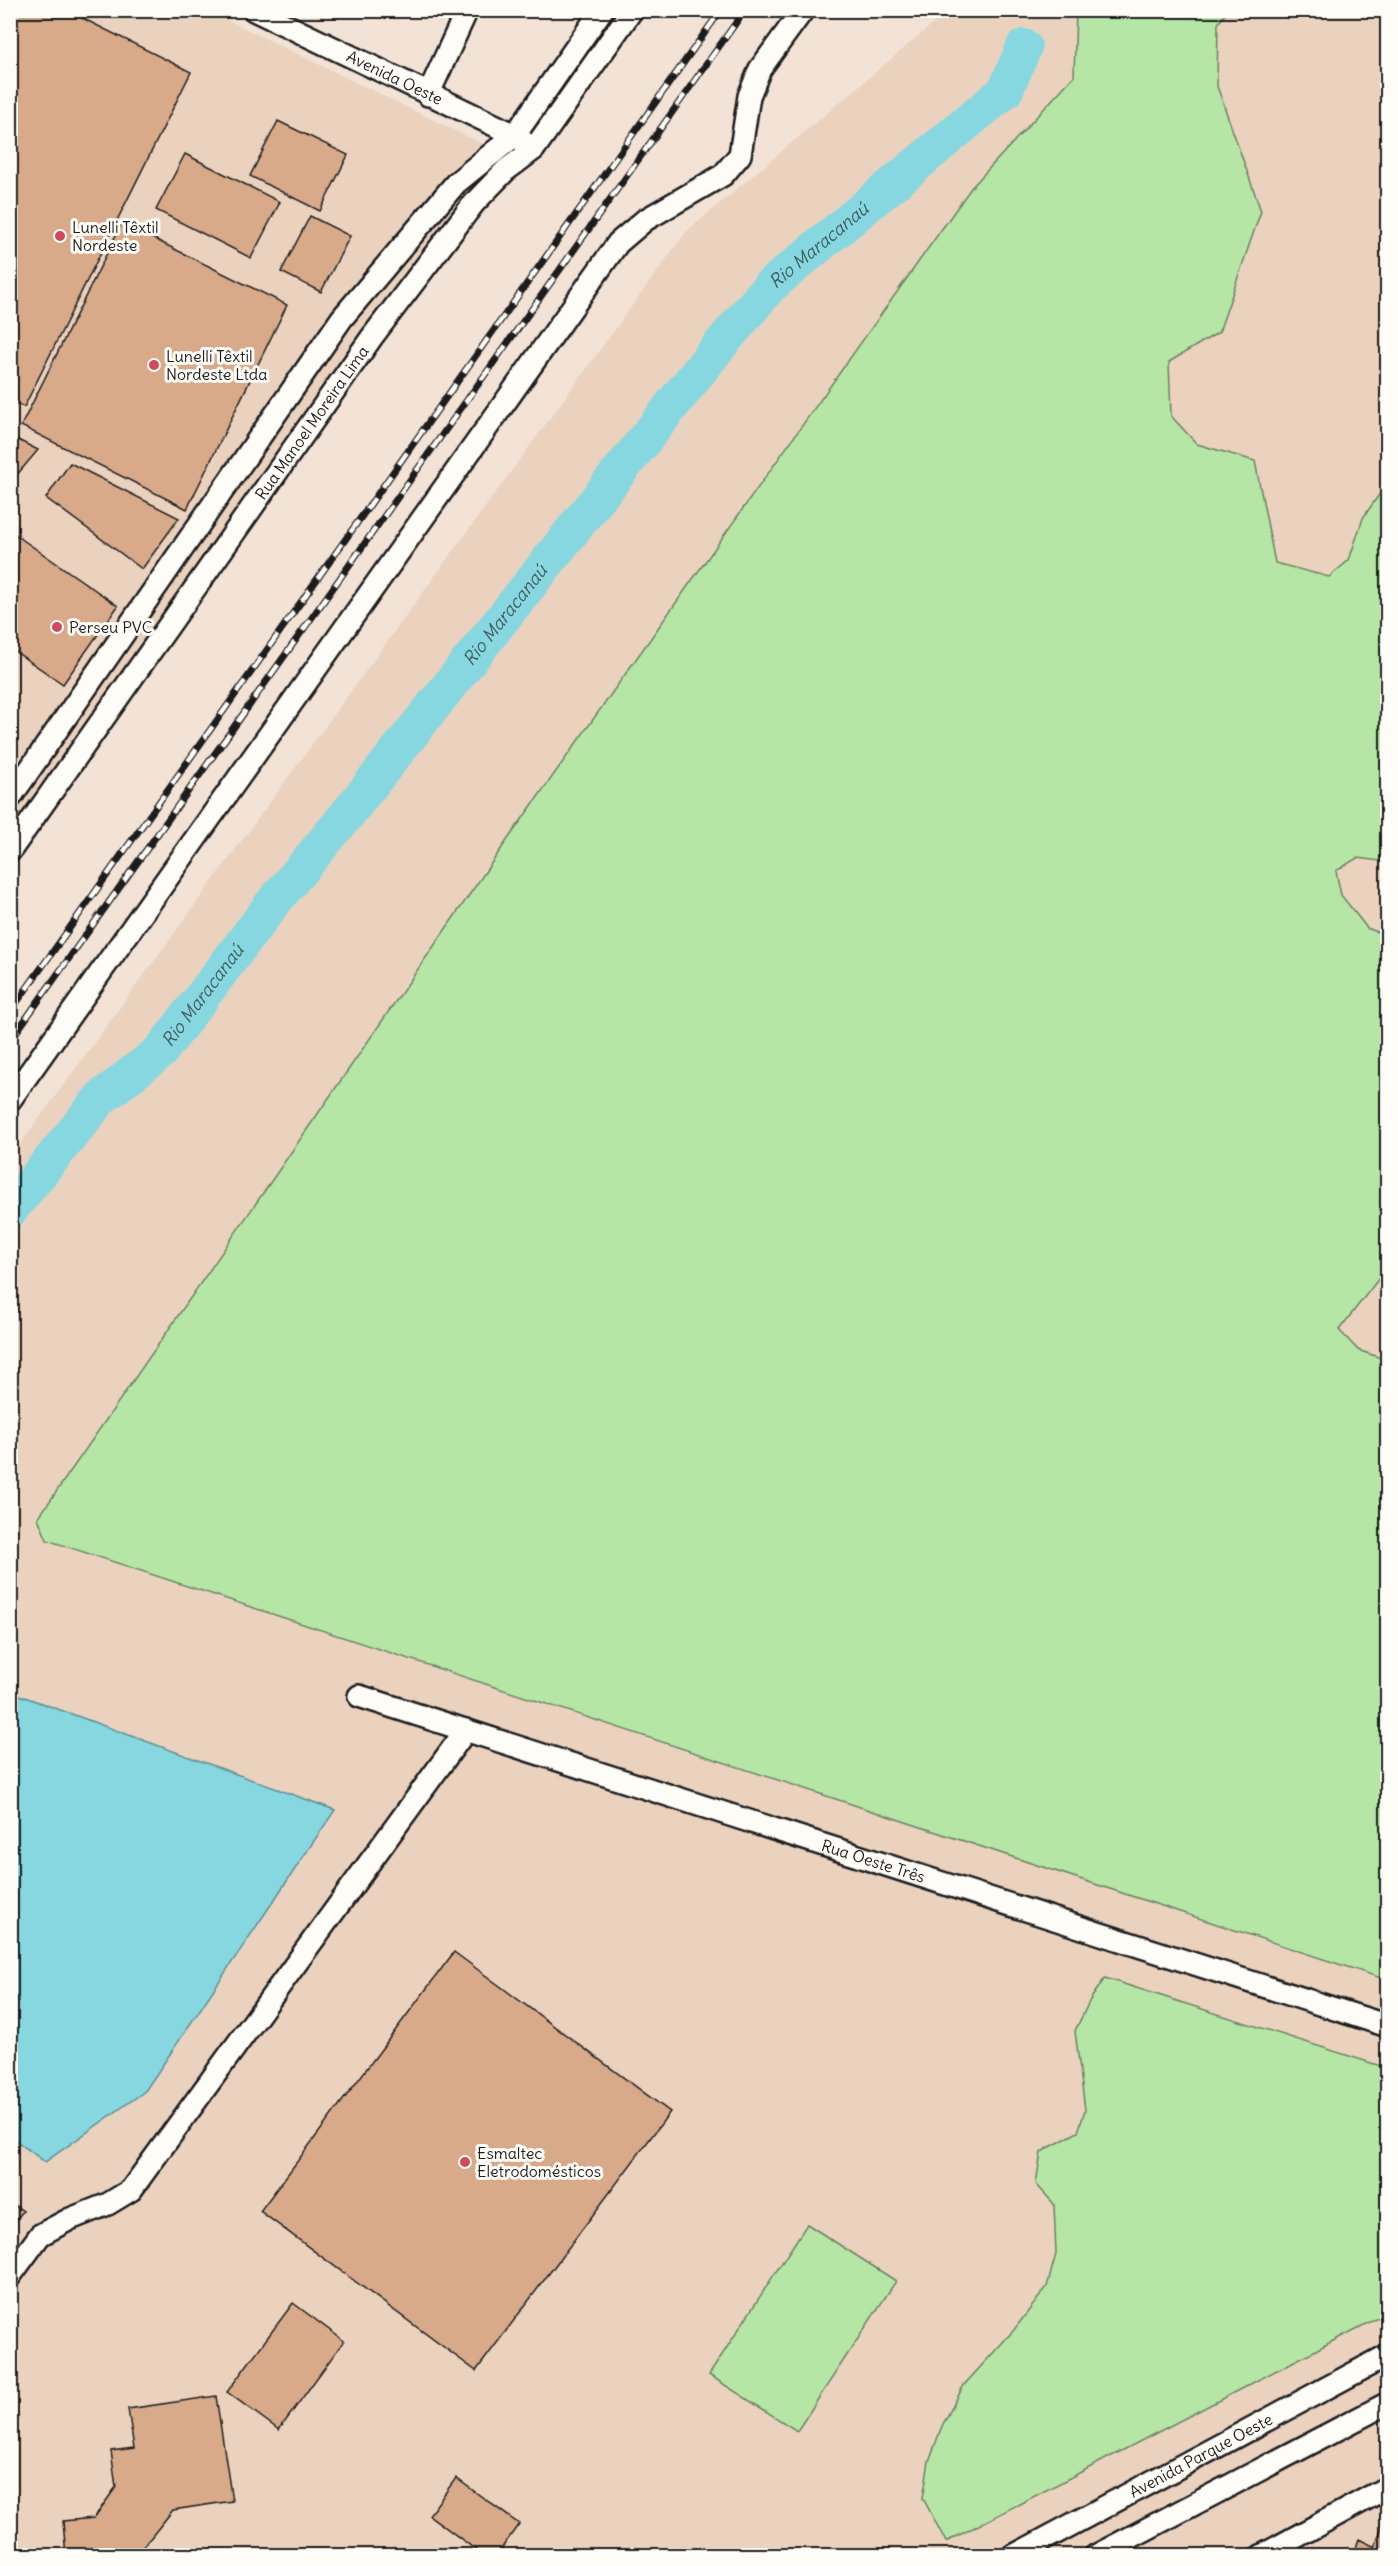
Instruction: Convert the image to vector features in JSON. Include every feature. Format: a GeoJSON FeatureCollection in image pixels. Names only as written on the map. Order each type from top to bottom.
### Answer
{"type":"FeatureCollection","features":[{"type":"Feature","properties":{"kind":"street","name":"Avenida Oeste"},"geometry":{"type":"LineString","coordinates":[[254,10],[515,135],[534,149]]}},
{"type":"Feature","properties":{"kind":"street"},"geometry":{"type":"LineString","coordinates":[[428,95],[467,10]]}},
{"type":"Feature","properties":{"kind":"street","name":"Rua Manoel Moreira Lima"},"geometry":{"type":"LineString","coordinates":[[10,798],[342,318],[456,183],[515,135],[602,10]]}},
{"type":"Feature","properties":{"kind":"street","name":"Rua Manoel Moreira Lima"},"geometry":{"type":"LineString","coordinates":[[10,851],[372,337],[474,203],[506,170],[534,149],[632,10]]}},
{"type":"Feature","properties":{"kind":"street"},"geometry":{"type":"LineString","coordinates":[[10,1100],[618,243],[645,220],[723,175],[740,155],[749,96],[760,69],[803,10]]}},
{"type":"Feature","properties":{"kind":"street"},"geometry":{"type":"LineString","coordinates":[[342,318],[372,337]]}},
{"type":"Feature","properties":{"kind":"street","name":"Rua Oeste Três"},"geometry":{"type":"LineString","coordinates":[[359,1696],[1388,2026]]}},
{"type":"Feature","properties":{"kind":"street"},"geometry":{"type":"LineString","coordinates":[[10,2276],[40,2235],[70,2219],[108,2204],[131,2190],[466,1730]]}},
{"type":"Feature","properties":{"kind":"street","name":"Avenida Parque Oeste"},"geometry":{"type":"LineString","coordinates":[[1013,2556],[1039,2549],[1388,2355]]}},
{"type":"Feature","properties":{"kind":"street"},"geometry":{"type":"LineString","coordinates":[[1095,2556],[1388,2403]]}},
{"type":"Feature","properties":{"kind":"street"},"geometry":{"type":"LineString","coordinates":[[1261,2556],[1388,2487]]}},
{"type":"Feature","properties":{"kind":"shaded area"},"geometry":{"type":"Polygon","coordinates":[[[11,11],[209,11],[499,152],[11,835],[11,11]]]}},
{"type":"Feature","properties":{"kind":"shaded area"},"geometry":{"type":"Polygon","coordinates":[[[948,11],[1387,11],[1387,2555],[11,2556],[11,1157],[686,232],[948,11]]]}},
{"type":"Feature","properties":{"kind":"green space"},"geometry":{"type":"Polygon","coordinates":[[[1076,11],[1227,11],[1218,24],[1217,86],[1261,211],[1219,332],[1169,362],[1171,416],[1197,444],[1255,461],[1275,563],[1329,577],[1349,560],[1363,518],[1387,483],[1387,840],[1380,861],[1357,858],[1336,871],[1341,895],[1367,928],[1388,936],[1387,1268],[1339,1330],[1358,1350],[1387,1360],[1387,1980],[47,1540],[38,1518],[508,839],[971,188],[1074,76],[1076,11]]]}},
{"type":"Feature","properties":{"kind":"green space"},"geometry":{"type":"Polygon","coordinates":[[[1105,1978],[1387,2068],[1387,2313],[946,2542],[923,2498],[929,2461],[942,2426],[964,2385],[1013,2331],[1047,2287],[1056,2254],[1054,2204],[1036,2184],[1041,2152],[1078,2132],[1085,2110],[1075,2031],[1090,2000],[1105,1978]]]}},
{"type":"Feature","properties":{"kind":"green space"},"geometry":{"type":"Polygon","coordinates":[[[807,2224],[896,2281],[797,2431],[709,2375],[807,2224]]]}},
{"type":"Feature","properties":{"kind":"water"},"geometry":{"type":"Polygon","coordinates":[[[11,1692],[335,1810],[145,2091],[45,2162],[11,2137],[11,1692]]]}},
{"type":"Feature","properties":{"kind":"building","name":"Lunelli Têxtil Nordeste"},"geometry":{"type":"Polygon","coordinates":[[[10,10],[66,10],[191,72],[24,407],[10,401],[10,10]]]}},
{"type":"Feature","properties":{"kind":"building"},"geometry":{"type":"Polygon","coordinates":[[[278,121],[348,155],[320,211],[250,176],[278,121]]]}},
{"type":"Feature","properties":{"kind":"building","name":"Lunelli Têxtil Nordeste"},"geometry":{"type":"Polygon","coordinates":[[[185,154],[280,202],[251,258],[156,210],[185,154]]]}},
{"type":"Feature","properties":{"kind":"building"},"geometry":{"type":"Polygon","coordinates":[[[310,216],[350,236],[321,292],[281,272],[310,216]]]}},
{"type":"Feature","properties":{"kind":"building","name":"Lunelli Têxtil Nordeste Ltda"},"geometry":{"type":"Polygon","coordinates":[[[122,223],[287,305],[187,509],[21,426],[122,223]]]}},
{"type":"Feature","properties":{"kind":"building"},"geometry":{"type":"Polygon","coordinates":[[[10,436],[38,450],[10,483],[10,436]]]}},
{"type":"Feature","properties":{"kind":"building","name":"Perseu PVC"},"geometry":{"type":"Polygon","coordinates":[[[70,463],[179,518],[142,569],[46,498],[70,463]]]}},
{"type":"Feature","properties":{"kind":"building","name":"Perseu PVC"},"geometry":{"type":"Polygon","coordinates":[[[10,531],[118,606],[63,684],[10,648],[10,531]]]}},
{"type":"Feature","properties":{"kind":"building","name":"Esmaltec Eletrodomésticos"},"geometry":{"type":"Polygon","coordinates":[[[454,1952],[670,2112],[476,2371],[260,2211],[454,1952]]]}},
{"type":"Feature","properties":{"kind":"building"},"geometry":{"type":"Polygon","coordinates":[[[10,2202],[23,2211],[10,2228],[10,2202]]]}},
{"type":"Feature","properties":{"kind":"building"},"geometry":{"type":"Polygon","coordinates":[[[293,2303],[344,2341],[279,2430],[227,2392],[293,2303]]]}},
{"type":"Feature","properties":{"kind":"building"},"geometry":{"type":"Polygon","coordinates":[[[216,2396],[232,2501],[173,2510],[136,2556],[66,2556],[63,2521],[94,2518],[116,2487],[111,2451],[134,2448],[128,2409],[216,2396]]]}},
{"type":"Feature","properties":{"kind":"building"},"geometry":{"type":"Polygon","coordinates":[[[456,2478],[519,2524],[496,2556],[484,2556],[429,2515],[456,2478]]]}},
{"type":"Feature","properties":{"kind":"building"},"geometry":{"type":"Polygon","coordinates":[[[1388,2508],[1388,2556],[1353,2556],[1359,2539],[1375,2547],[1388,2508]]]}},
{"type":"Feature","properties":{"kind":"waterway","name":"Rio Maracanaú"},"geometry":{"type":"LineString","coordinates":[[10,1210],[101,1098],[161,1051],[272,904],[345,817],[711,356],[770,286],[1005,91],[1024,47]]}},
{"type":"Feature","properties":{"kind":"railway"},"geometry":{"type":"LineString","coordinates":[[10,1012],[721,10]]}},
{"type":"Feature","properties":{"kind":"railway"},"geometry":{"type":"LineString","coordinates":[[10,1041],[745,10]]}},
{"type":"Feature","properties":{"kind":"place","name":"Lunelli Têxtil Nordeste"},"geometry":{"type":"Point","coordinates":[60,236]}},
{"type":"Feature","properties":{"kind":"place","name":"Lunelli Têxtil Nordeste Ltda"},"geometry":{"type":"Point","coordinates":[154,365]}},
{"type":"Feature","properties":{"kind":"place","name":"Perseu PVC"},"geometry":{"type":"Point","coordinates":[57,627]}},
{"type":"Feature","properties":{"kind":"place","name":"Esmaltec Eletrodomésticos"},"geometry":{"type":"Point","coordinates":[465,2162]}}]}
